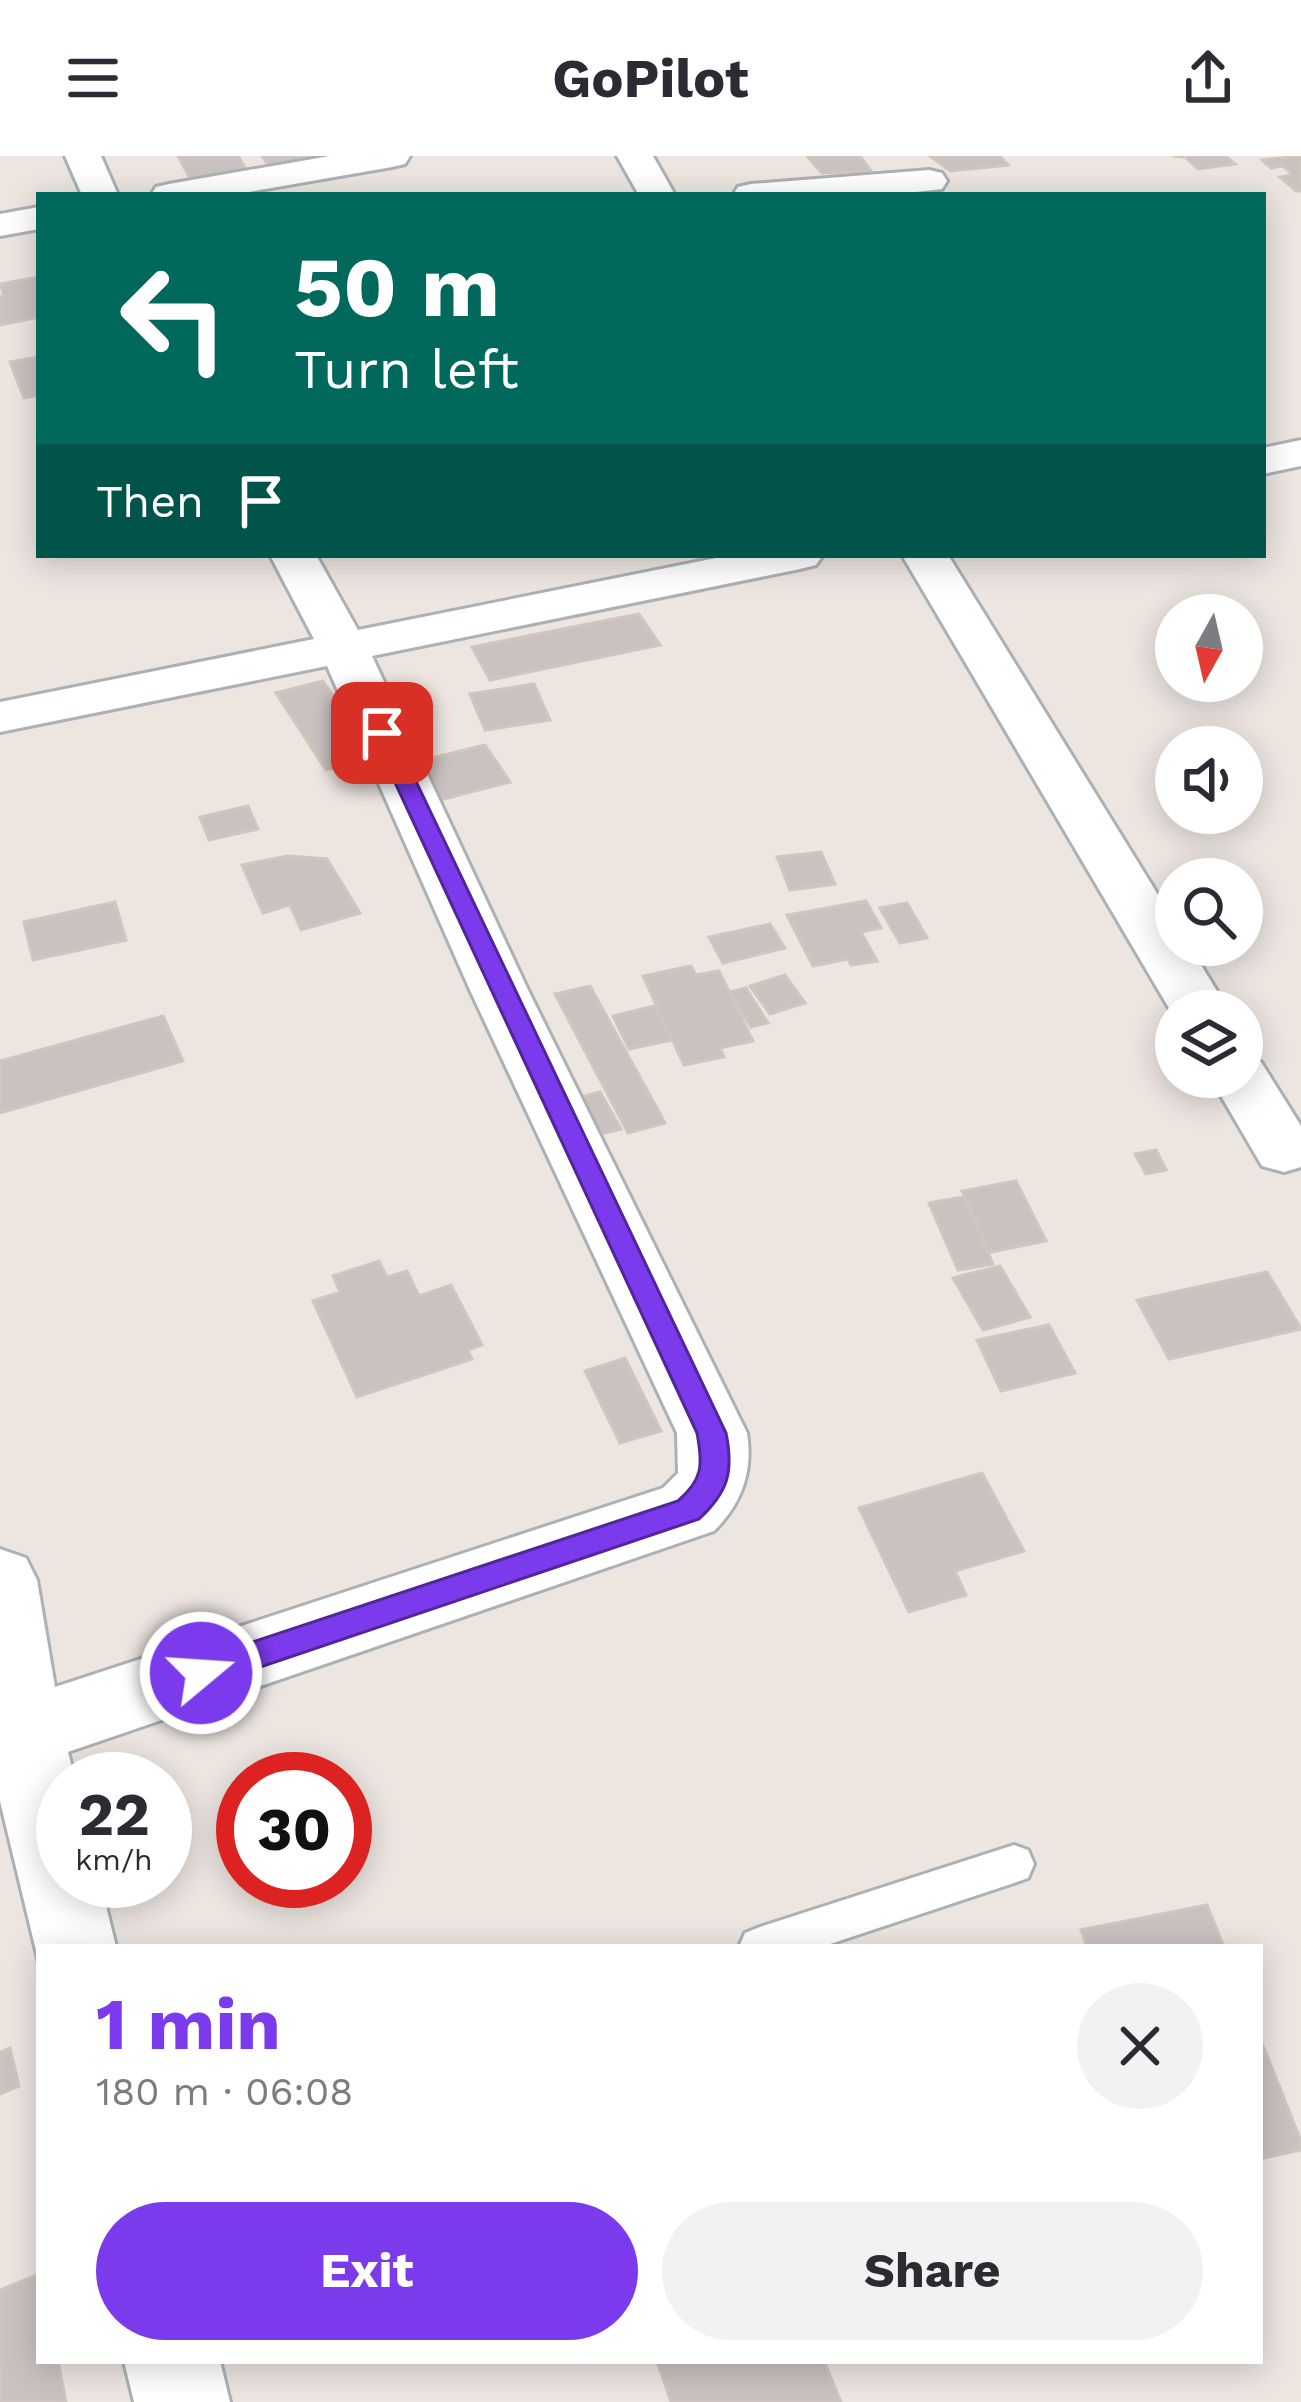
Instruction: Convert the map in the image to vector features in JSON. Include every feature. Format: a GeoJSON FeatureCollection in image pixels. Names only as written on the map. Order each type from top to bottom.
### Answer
{"type":"FeatureCollection","features":[{"type":"Feature","properties":{"kind":"street"},"geometry":{"type":"LineString","coordinates":[[82,156],[99,192]]}},
{"type":"Feature","properties":{"kind":"street"},"geometry":{"type":"LineString","coordinates":[[186,192],[392,156]]}},
{"type":"Feature","properties":{"kind":"street"},"geometry":{"type":"LineString","coordinates":[[635,156],[655,192]]}},
{"type":"Feature","properties":{"kind":"street"},"geometry":{"type":"LineString","coordinates":[[782,192],[925,178]]}},
{"type":"Feature","properties":{"kind":"street"},"geometry":{"type":"LineString","coordinates":[[0,225],[36,219]]}},
{"type":"Feature","properties":{"kind":"street"},"geometry":{"type":"LineString","coordinates":[[1266,460],[1301,453]]}},
{"type":"Feature","properties":{"kind":"street"},"geometry":{"type":"LineString","coordinates":[[24,1732],[688,1510],[711,1490],[717,1463],[712,1433],[500,990],[343,647],[295,558]]}},
{"type":"Feature","properties":{"kind":"street"},"geometry":{"type":"LineString","coordinates":[[0,718],[785,558]]}},
{"type":"Feature","properties":{"kind":"street"},"geometry":{"type":"LineString","coordinates":[[928,558],[1187,990]]}},
{"type":"Feature","properties":{"kind":"street"},"geometry":{"type":"LineString","coordinates":[[1253,1098],[1284,1150]]}},
{"type":"Feature","properties":{"kind":"street"},"geometry":{"type":"LineString","coordinates":[[0,1580],[24,1732],[73,1944]]}},
{"type":"Feature","properties":{"kind":"street"},"geometry":{"type":"LineString","coordinates":[[173,2364],[182,2402]]}},
{"type":"Feature","properties":{"kind":"lane"},"geometry":{"type":"LineString","coordinates":[[769,1944],[1014,1864]]}},
{"type":"Feature","properties":{"kind":"building"},"geometry":{"type":"Polygon","coordinates":[[[178,156],[238,156],[246,170],[190,178],[178,156]]]}},
{"type":"Feature","properties":{"kind":"building"},"geometry":{"type":"Polygon","coordinates":[[[262,156],[363,156],[273,172],[262,156]]]}},
{"type":"Feature","properties":{"kind":"building"},"geometry":{"type":"Polygon","coordinates":[[[807,156],[860,156],[871,171],[822,173],[807,156]]]}},
{"type":"Feature","properties":{"kind":"building"},"geometry":{"type":"Polygon","coordinates":[[[930,156],[1000,156],[1008,165],[950,171],[930,156]]]}},
{"type":"Feature","properties":{"kind":"building"},"geometry":{"type":"Polygon","coordinates":[[[1173,156],[1225,156],[1235,164],[1198,169],[1185,157],[1173,156]]]}},
{"type":"Feature","properties":{"kind":"building"},"geometry":{"type":"Polygon","coordinates":[[[1301,156],[1301,191],[1280,177],[1293,175],[1283,166],[1271,168],[1262,160],[1301,156]]]}},
{"type":"Feature","properties":{"kind":"building"},"geometry":{"type":"Polygon","coordinates":[[[36,278],[36,318],[0,325],[0,297],[4,296],[0,284],[36,278]]]}},
{"type":"Feature","properties":{"kind":"building"},"geometry":{"type":"Polygon","coordinates":[[[36,358],[36,396],[24,398],[10,362],[36,358]]]}},
{"type":"Feature","properties":{"kind":"building"},"geometry":{"type":"Polygon","coordinates":[[[639,614],[660,645],[490,680],[472,647],[639,614]]]}},
{"type":"Feature","properties":{"kind":"building"},"geometry":{"type":"Polygon","coordinates":[[[323,681],[374,757],[326,770],[276,693],[323,681]]]}},
{"type":"Feature","properties":{"kind":"building"},"geometry":{"type":"Polygon","coordinates":[[[534,684],[550,720],[485,730],[470,694],[534,684]]]}},
{"type":"Feature","properties":{"kind":"building"},"geometry":{"type":"Polygon","coordinates":[[[485,745],[510,782],[432,802],[408,764],[485,745]]]}},
{"type":"Feature","properties":{"kind":"building"},"geometry":{"type":"Polygon","coordinates":[[[248,806],[258,829],[209,840],[200,817],[248,806]]]}},
{"type":"Feature","properties":{"kind":"building"},"geometry":{"type":"Polygon","coordinates":[[[821,852],[835,884],[790,890],[777,857],[821,852]]]}},
{"type":"Feature","properties":{"kind":"building"},"geometry":{"type":"Polygon","coordinates":[[[288,856],[327,859],[360,913],[301,930],[290,905],[263,913],[242,865],[288,856]]]}},
{"type":"Feature","properties":{"kind":"building"},"geometry":{"type":"Polygon","coordinates":[[[866,901],[881,928],[861,932],[877,961],[851,965],[848,959],[813,966],[787,915],[866,901]]]}},
{"type":"Feature","properties":{"kind":"building"},"geometry":{"type":"Polygon","coordinates":[[[115,902],[126,940],[33,960],[24,922],[115,902]]]}},
{"type":"Feature","properties":{"kind":"building"},"geometry":{"type":"Polygon","coordinates":[[[907,903],[927,938],[900,943],[880,908],[907,903]]]}},
{"type":"Feature","properties":{"kind":"building"},"geometry":{"type":"Polygon","coordinates":[[[770,924],[785,948],[723,963],[709,937],[770,924]]]}},
{"type":"Feature","properties":{"kind":"building"},"geometry":{"type":"Polygon","coordinates":[[[691,966],[696,975],[719,971],[753,1041],[720,1048],[724,1057],[684,1065],[643,976],[691,966]]]}},
{"type":"Feature","properties":{"kind":"building"},"geometry":{"type":"Polygon","coordinates":[[[785,975],[805,1003],[770,1014],[750,986],[785,975]]]}},
{"type":"Feature","properties":{"kind":"building"},"geometry":{"type":"Polygon","coordinates":[[[590,986],[665,1123],[628,1133],[555,994],[590,986]]]}},
{"type":"Feature","properties":{"kind":"building"},"geometry":{"type":"Polygon","coordinates":[[[746,988],[768,1023],[751,1027],[730,992],[746,988]]]}},
{"type":"Feature","properties":{"kind":"building"},"geometry":{"type":"Polygon","coordinates":[[[654,1006],[672,1040],[629,1049],[613,1016],[654,1006]]]}},
{"type":"Feature","properties":{"kind":"building"},"geometry":{"type":"Polygon","coordinates":[[[163,1016],[183,1061],[0,1113],[0,1061],[163,1016]]]}},
{"type":"Feature","properties":{"kind":"building"},"geometry":{"type":"Polygon","coordinates":[[[600,1092],[621,1129],[585,1138],[566,1101],[600,1092]]]}},
{"type":"Feature","properties":{"kind":"building"},"geometry":{"type":"Polygon","coordinates":[[[1156,1150],[1166,1170],[1146,1174],[1135,1154],[1156,1150]]]}},
{"type":"Feature","properties":{"kind":"building"},"geometry":{"type":"Polygon","coordinates":[[[1016,1181],[1046,1241],[991,1252],[962,1191],[1016,1181]]]}},
{"type":"Feature","properties":{"kind":"building"},"geometry":{"type":"Polygon","coordinates":[[[963,1197],[993,1264],[958,1270],[929,1203],[963,1197]]]}},
{"type":"Feature","properties":{"kind":"building"},"geometry":{"type":"Polygon","coordinates":[[[379,1261],[387,1277],[407,1271],[419,1296],[451,1285],[482,1345],[468,1350],[472,1359],[357,1397],[313,1301],[340,1292],[333,1276],[379,1261]]]}},
{"type":"Feature","properties":{"kind":"building"},"geometry":{"type":"Polygon","coordinates":[[[1000,1266],[1030,1317],[983,1330],[953,1278],[1000,1266]]]}},
{"type":"Feature","properties":{"kind":"building"},"geometry":{"type":"Polygon","coordinates":[[[1267,1272],[1301,1329],[1169,1359],[1137,1300],[1267,1272]]]}},
{"type":"Feature","properties":{"kind":"building"},"geometry":{"type":"Polygon","coordinates":[[[1049,1325],[1075,1373],[1001,1391],[977,1340],[1049,1325]]]}},
{"type":"Feature","properties":{"kind":"building"},"geometry":{"type":"Polygon","coordinates":[[[625,1358],[661,1431],[620,1443],[585,1371],[625,1358]]]}},
{"type":"Feature","properties":{"kind":"building"},"geometry":{"type":"Polygon","coordinates":[[[982,1473],[1024,1551],[955,1571],[966,1595],[909,1612],[859,1508],[982,1473]]]}},
{"type":"Feature","properties":{"kind":"building"},"geometry":{"type":"Polygon","coordinates":[[[1207,1905],[1223,1944],[1086,1944],[1081,1930],[1207,1905]]]}},
{"type":"Feature","properties":{"kind":"building"},"geometry":{"type":"Polygon","coordinates":[[[1263,2046],[1301,2141],[1301,2150],[1263,2158],[1263,2046]]]}},
{"type":"Feature","properties":{"kind":"building"},"geometry":{"type":"Polygon","coordinates":[[[10,2048],[19,2086],[0,2094],[0,2052],[10,2048]]]}},
{"type":"Feature","properties":{"kind":"building"},"geometry":{"type":"Polygon","coordinates":[[[36,2275],[36,2364],[59,2364],[66,2402],[0,2402],[0,2290],[36,2275]]]}},
{"type":"Feature","properties":{"kind":"building"},"geometry":{"type":"Polygon","coordinates":[[[658,2364],[825,2364],[841,2402],[671,2402],[658,2364]]]}},
{"type":"Feature","properties":{"kind":"route"},"geometry":{"type":"LineString","coordinates":[[201,1673],[688,1510],[711,1490],[717,1463],[712,1433],[382,733]]}}]}
